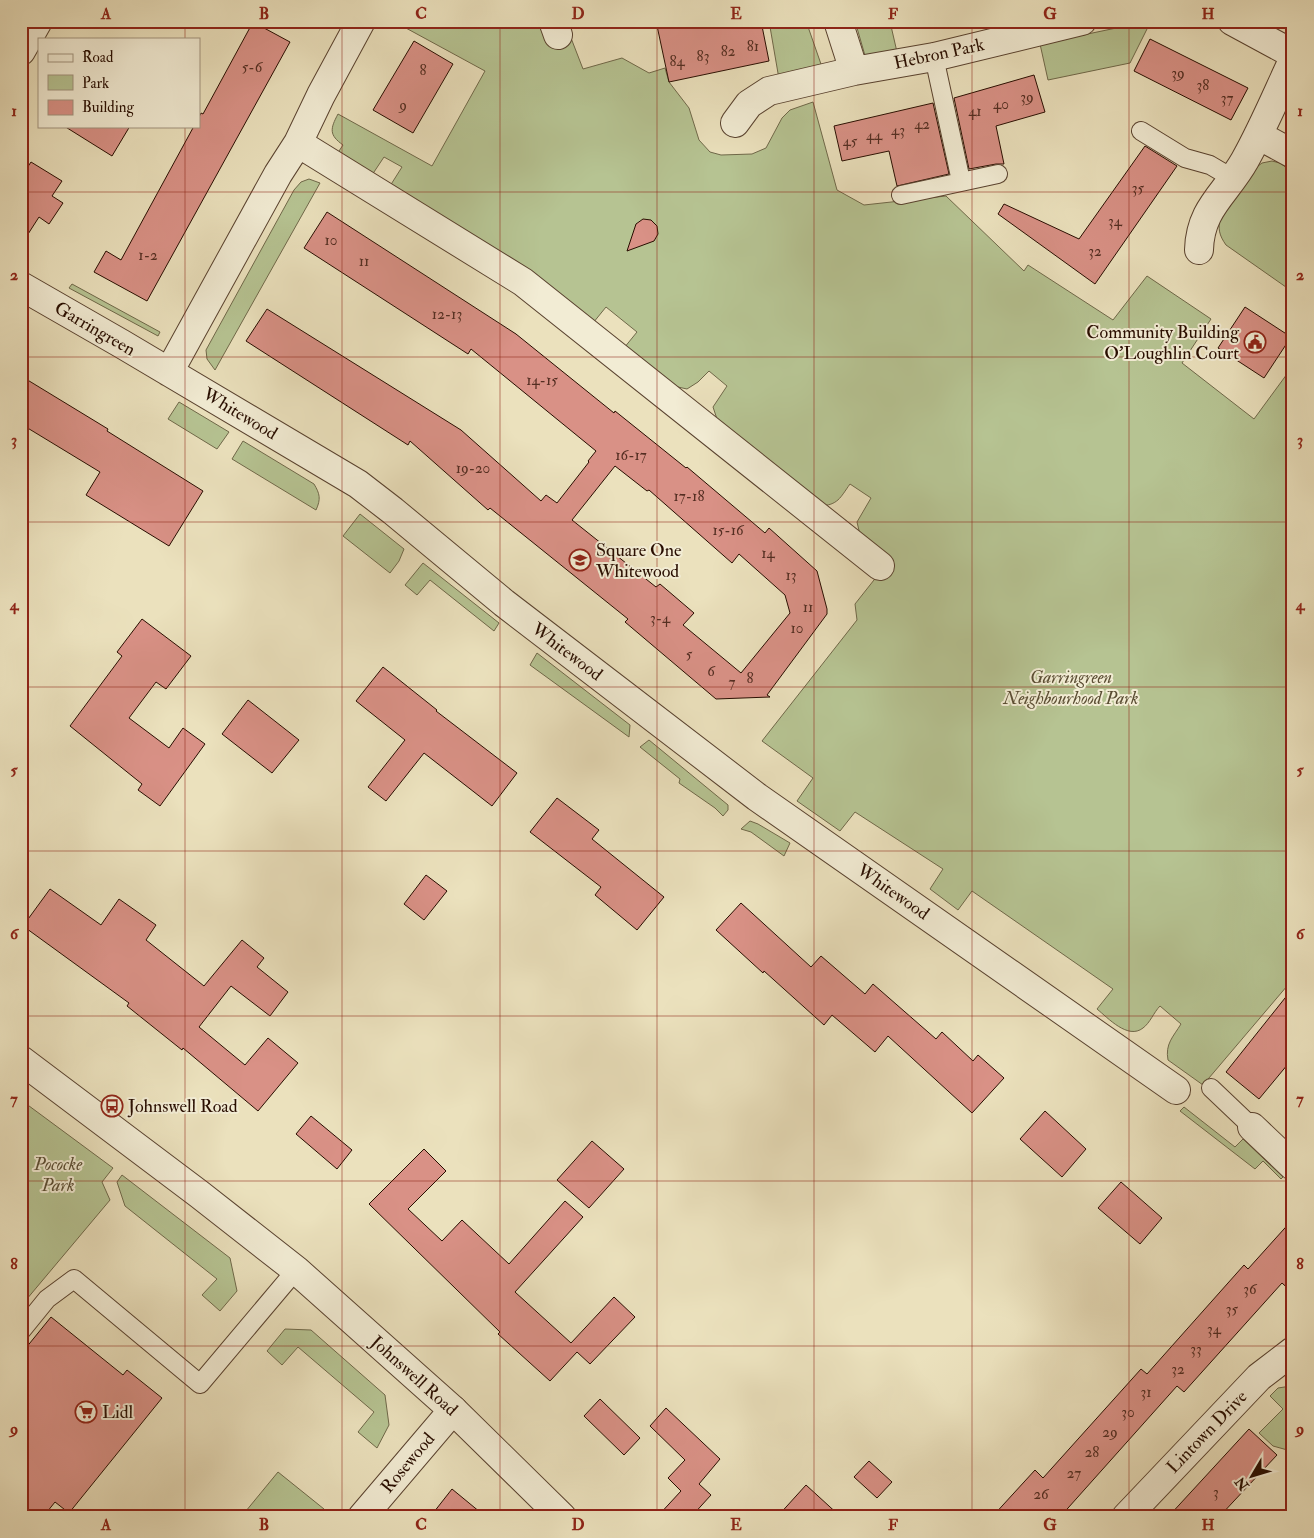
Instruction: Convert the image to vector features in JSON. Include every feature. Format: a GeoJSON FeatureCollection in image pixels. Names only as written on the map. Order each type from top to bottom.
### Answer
{"type":"FeatureCollection","features":[{"type":"Feature","properties":{"kind":"street"},"geometry":{"type":"LineString","coordinates":[[21,50],[38,21]]}},
{"type":"Feature","properties":{"kind":"street"},"geometry":{"type":"LineString","coordinates":[[169,372],[278,174],[298,143],[321,95],[361,21]]}},
{"type":"Feature","properties":{"kind":"street"},"geometry":{"type":"LineString","coordinates":[[838,21],[854,71]]}},
{"type":"Feature","properties":{"kind":"street","name":"Hebron Park"},"geometry":{"type":"LineString","coordinates":[[735,123],[749,104],[769,91],[854,71],[934,57],[1082,21]]}},
{"type":"Feature","properties":{"kind":"street"},"geometry":{"type":"LineString","coordinates":[[1232,21],[1293,54]]}},
{"type":"Feature","properties":{"kind":"street"},"geometry":{"type":"LineString","coordinates":[[1199,250],[1199,234],[1209,211],[1243,163],[1293,60]]}},
{"type":"Feature","properties":{"kind":"street"},"geometry":{"type":"LineString","coordinates":[[1258,135],[1293,154]]}},
{"type":"Feature","properties":{"kind":"street"},"geometry":{"type":"LineString","coordinates":[[298,143],[523,282],[880,566]]}},
{"type":"Feature","properties":{"kind":"street","name":"Garringreen"},"geometry":{"type":"LineString","coordinates":[[21,286],[169,372]]}},
{"type":"Feature","properties":{"kind":"street","name":"Whitewood"},"geometry":{"type":"LineString","coordinates":[[169,372],[358,484],[504,603],[758,797],[1176,1090]]}},
{"type":"Feature","properties":{"kind":"street","name":"Johnswell Road"},"geometry":{"type":"LineString","coordinates":[[21,1060],[199,1194],[296,1270],[453,1410],[562,1517]]}},
{"type":"Feature","properties":{"kind":"street"},"geometry":{"type":"LineString","coordinates":[[1252,1127],[1291,1160]]}},
{"type":"Feature","properties":{"kind":"street","name":"Lintown Drive"},"geometry":{"type":"LineString","coordinates":[[1126,1517],[1260,1377],[1293,1351]]}},
{"type":"Feature","properties":{"kind":"street","name":"Rosewood"},"geometry":{"type":"LineString","coordinates":[[362,1517],[453,1410]]}},
{"type":"Feature","properties":{"kind":"lane"},"geometry":{"type":"LineString","coordinates":[[934,57],[961,181]]}},
{"type":"Feature","properties":{"kind":"lane"},"geometry":{"type":"LineString","coordinates":[[1141,131],[1185,158],[1210,165],[1232,178]]}},
{"type":"Feature","properties":{"kind":"lane"},"geometry":{"type":"LineString","coordinates":[[902,194],[998,174]]}},
{"type":"Feature","properties":{"kind":"lane"},"geometry":{"type":"LineString","coordinates":[[1211,1088],[1252,1127]]}},
{"type":"Feature","properties":{"kind":"lane"},"geometry":{"type":"LineString","coordinates":[[21,1331],[47,1298],[74,1279],[200,1384],[296,1270]]}},
{"type":"Feature","properties":{"kind":"green space","name":"Garringreen Neighbourhood Park"},"geometry":{"type":"Polygon","coordinates":[[[393,21],[542,21],[571,38],[583,69],[622,58],[649,73],[665,68],[669,82],[689,108],[699,140],[710,152],[721,155],[752,154],[766,148],[782,118],[790,110],[813,102],[837,190],[864,205],[946,196],[1024,271],[1028,265],[1113,320],[1147,276],[1211,319],[1182,363],[1254,419],[1287,374],[1293,378],[1293,474],[1291,476],[1293,480],[1293,979],[1203,1085],[1168,1060],[1169,1045],[1181,1024],[1160,1006],[1143,1028],[1137,1031],[1125,1030],[1097,1009],[1113,989],[972,891],[958,910],[930,889],[943,869],[855,812],[840,831],[797,801],[813,778],[762,741],[857,620],[855,604],[889,561],[861,539],[857,522],[871,498],[850,484],[835,502],[820,506],[719,425],[713,407],[727,386],[709,371],[698,382],[687,389],[669,385],[624,348],[637,332],[606,307],[593,323],[497,250],[390,186],[402,167],[384,157],[372,175],[337,154],[343,145],[335,138],[332,131],[338,114],[432,166],[485,71],[393,21]]]}},
{"type":"Feature","properties":{"kind":"green space"},"geometry":{"type":"Polygon","coordinates":[[[769,21],[806,21],[822,67],[779,79],[769,21]]]}},
{"type":"Feature","properties":{"kind":"green space"},"geometry":{"type":"Polygon","coordinates":[[[855,21],[881,21],[891,26],[897,52],[866,59],[855,21]]]}},
{"type":"Feature","properties":{"kind":"green space"},"geometry":{"type":"Polygon","coordinates":[[[1124,21],[1151,21],[1130,63],[1048,80],[1040,44],[1121,27],[1124,21]]]}},
{"type":"Feature","properties":{"kind":"green space"},"geometry":{"type":"Polygon","coordinates":[[[1272,161],[1280,163],[1293,172],[1293,292],[1226,245],[1220,232],[1220,218],[1254,169],[1262,163],[1272,161]]]}},
{"type":"Feature","properties":{"kind":"green space"},"geometry":{"type":"Polygon","coordinates":[[[309,179],[320,183],[215,370],[207,359],[206,350],[294,190],[301,182],[309,179]]]}},
{"type":"Feature","properties":{"kind":"green space"},"geometry":{"type":"Polygon","coordinates":[[[72,284],[160,332],[158,336],[69,288],[72,284]]]}},
{"type":"Feature","properties":{"kind":"green space"},"geometry":{"type":"Polygon","coordinates":[[[179,402],[229,432],[217,449],[168,419],[179,402]]]}},
{"type":"Feature","properties":{"kind":"green space"},"geometry":{"type":"Polygon","coordinates":[[[243,441],[314,484],[319,497],[316,510],[232,459],[243,441]]]}},
{"type":"Feature","properties":{"kind":"green space"},"geometry":{"type":"Polygon","coordinates":[[[360,514],[404,549],[399,561],[390,573],[343,536],[360,514]]]}},
{"type":"Feature","properties":{"kind":"green space"},"geometry":{"type":"Polygon","coordinates":[[[423,563],[499,623],[494,631],[430,580],[417,595],[405,585],[423,563]]]}},
{"type":"Feature","properties":{"kind":"green space"},"geometry":{"type":"Polygon","coordinates":[[[537,653],[630,725],[629,737],[530,665],[537,653]]]}},
{"type":"Feature","properties":{"kind":"green space"},"geometry":{"type":"Polygon","coordinates":[[[649,740],[728,805],[728,810],[723,816],[715,808],[679,783],[680,779],[640,747],[649,740]]]}},
{"type":"Feature","properties":{"kind":"green space"},"geometry":{"type":"Polygon","coordinates":[[[750,821],[790,843],[784,856],[751,832],[741,829],[750,821]]]}},
{"type":"Feature","properties":{"kind":"green space","name":"Pococke Park"},"geometry":{"type":"Polygon","coordinates":[[[21,1100],[113,1168],[102,1182],[110,1200],[21,1306],[21,1100]]]}},
{"type":"Feature","properties":{"kind":"green space"},"geometry":{"type":"Polygon","coordinates":[[[1184,1107],[1235,1147],[1243,1139],[1283,1177],[1281,1179],[1263,1161],[1255,1169],[1180,1111],[1184,1107]]]}},
{"type":"Feature","properties":{"kind":"green space"},"geometry":{"type":"Polygon","coordinates":[[[122,1175],[230,1258],[237,1291],[220,1311],[202,1295],[217,1279],[125,1206],[117,1182],[122,1175]]]}},
{"type":"Feature","properties":{"kind":"green space"},"geometry":{"type":"Polygon","coordinates":[[[285,1329],[311,1330],[385,1395],[389,1425],[377,1448],[358,1432],[374,1412],[298,1347],[282,1365],[267,1351],[285,1329]]]}},
{"type":"Feature","properties":{"kind":"green space"},"geometry":{"type":"Polygon","coordinates":[[[1291,1386],[1293,1388],[1293,1449],[1291,1451],[1273,1446],[1259,1433],[1283,1409],[1270,1396],[1278,1388],[1291,1386]]]}},
{"type":"Feature","properties":{"kind":"green space"},"geometry":{"type":"Polygon","coordinates":[[[278,1472],[324,1509],[318,1517],[241,1517],[278,1472]]]}},
{"type":"Feature","properties":{"kind":"building"},"geometry":{"type":"Polygon","coordinates":[[[656,21],[761,21],[769,61],[669,82],[656,21]]]}},
{"type":"Feature","properties":{"kind":"building"},"geometry":{"type":"Polygon","coordinates":[[[253,22],[290,42],[147,301],[94,272],[106,251],[121,260],[193,128],[200,128],[200,115],[201,113],[203,114],[253,22]]]}},
{"type":"Feature","properties":{"kind":"building"},"geometry":{"type":"Polygon","coordinates":[[[1150,39],[1248,88],[1231,120],[1134,71],[1150,39]]]}},
{"type":"Feature","properties":{"kind":"building"},"geometry":{"type":"Polygon","coordinates":[[[414,41],[453,64],[413,133],[373,110],[414,41]]]}},
{"type":"Feature","properties":{"kind":"building"},"geometry":{"type":"Polygon","coordinates":[[[1034,75],[1045,112],[996,126],[1004,164],[969,169],[954,98],[1034,75]]]}},
{"type":"Feature","properties":{"kind":"building"},"geometry":{"type":"Polygon","coordinates":[[[933,103],[949,174],[897,186],[889,151],[842,161],[834,126],[933,103]]]}},
{"type":"Feature","properties":{"kind":"building"},"geometry":{"type":"Polygon","coordinates":[[[67,128],[129,128],[112,156],[67,128]]]}},
{"type":"Feature","properties":{"kind":"building"},"geometry":{"type":"Polygon","coordinates":[[[1145,146],[1177,166],[1095,284],[998,214],[1004,204],[1079,239],[1145,146]]]}},
{"type":"Feature","properties":{"kind":"building"},"geometry":{"type":"Polygon","coordinates":[[[31,162],[62,181],[52,196],[63,203],[49,224],[39,217],[21,245],[21,177],[31,162]]]}},
{"type":"Feature","properties":{"kind":"building"},"geometry":{"type":"Polygon","coordinates":[[[327,212],[516,334],[614,413],[615,411],[687,467],[765,533],[769,528],[817,571],[827,614],[767,695],[770,697],[716,699],[625,622],[628,619],[490,508],[488,510],[410,441],[408,445],[246,341],[267,309],[461,430],[541,501],[546,495],[557,503],[596,451],[471,349],[468,354],[304,248],[327,212]],[[615,466],[572,520],[656,587],[660,584],[694,613],[683,625],[741,673],[790,613],[785,595],[739,554],[732,563],[649,490],[647,491],[615,466]]]}},
{"type":"Feature","properties":{"kind":"building"},"geometry":{"type":"Polygon","coordinates":[[[643,219],[651,220],[657,226],[658,234],[654,241],[627,251],[636,224],[643,219]]]}},
{"type":"Feature","properties":{"kind":"building","name":"Community Building O'Loughlin Court"},"geometry":{"type":"Polygon","coordinates":[[[1245,307],[1291,337],[1264,378],[1218,348],[1245,307]]]}},
{"type":"Feature","properties":{"kind":"building"},"geometry":{"type":"Polygon","coordinates":[[[21,376],[108,429],[107,431],[203,491],[169,546],[86,495],[100,472],[21,424],[21,376]]]}},
{"type":"Feature","properties":{"kind":"building"},"geometry":{"type":"Polygon","coordinates":[[[142,619],[191,656],[166,689],[156,682],[129,718],[169,748],[183,728],[205,744],[160,806],[138,790],[142,784],[70,726],[122,656],[117,652],[142,619]]]}},
{"type":"Feature","properties":{"kind":"building"},"geometry":{"type":"Polygon","coordinates":[[[383,667],[436,711],[517,773],[492,806],[424,753],[386,801],[368,787],[405,740],[356,701],[383,667]]]}},
{"type":"Feature","properties":{"kind":"building"},"geometry":{"type":"Polygon","coordinates":[[[248,700],[299,740],[272,773],[222,734],[248,700]]]}},
{"type":"Feature","properties":{"kind":"building"},"geometry":{"type":"Polygon","coordinates":[[[557,798],[599,830],[592,839],[664,897],[637,930],[595,895],[601,887],[530,832],[557,798]]]}},
{"type":"Feature","properties":{"kind":"building"},"geometry":{"type":"Polygon","coordinates":[[[426,875],[447,891],[424,920],[404,904],[426,875]]]}},
{"type":"Feature","properties":{"kind":"building"},"geometry":{"type":"Polygon","coordinates":[[[50,889],[101,925],[119,899],[156,925],[146,940],[204,986],[242,940],[264,958],[257,967],[288,992],[270,1016],[231,986],[199,1027],[245,1065],[268,1038],[298,1063],[258,1111],[183,1048],[182,1050],[127,1006],[129,1003],[23,926],[50,889]]]}},
{"type":"Feature","properties":{"kind":"building"},"geometry":{"type":"Polygon","coordinates":[[[741,903],[811,967],[821,956],[865,994],[873,984],[936,1039],[942,1032],[973,1061],[978,1055],[1004,1078],[972,1113],[888,1036],[875,1052],[832,1015],[824,1025],[716,930],[741,903]]]}},
{"type":"Feature","properties":{"kind":"building"},"geometry":{"type":"Polygon","coordinates":[[[1293,988],[1293,1058],[1259,1099],[1226,1072],[1293,988]]]}},
{"type":"Feature","properties":{"kind":"building"},"geometry":{"type":"Polygon","coordinates":[[[1045,1111],[1086,1149],[1062,1177],[1020,1139],[1045,1111]]]}},
{"type":"Feature","properties":{"kind":"building"},"geometry":{"type":"Polygon","coordinates":[[[311,1116],[352,1150],[337,1169],[296,1134],[311,1116]]]}},
{"type":"Feature","properties":{"kind":"building"},"geometry":{"type":"Polygon","coordinates":[[[592,1141],[624,1169],[589,1208],[557,1180],[592,1141]]]}},
{"type":"Feature","properties":{"kind":"building"},"geometry":{"type":"Polygon","coordinates":[[[424,1149],[446,1171],[408,1209],[442,1241],[462,1220],[509,1264],[565,1201],[583,1217],[515,1292],[571,1343],[614,1297],[635,1317],[590,1364],[577,1352],[550,1381],[498,1334],[500,1332],[369,1204],[424,1149]]]}},
{"type":"Feature","properties":{"kind":"building"},"geometry":{"type":"Polygon","coordinates":[[[1121,1182],[1162,1218],[1140,1244],[1098,1208],[1121,1182]]]}},
{"type":"Feature","properties":{"kind":"building"},"geometry":{"type":"Polygon","coordinates":[[[1293,1219],[1293,1293],[1282,1283],[1184,1392],[1177,1386],[1060,1517],[992,1517],[1035,1470],[1043,1478],[1141,1369],[1147,1374],[1244,1265],[1248,1269],[1293,1219]]]}},
{"type":"Feature","properties":{"kind":"building","name":"Lidl"},"geometry":{"type":"Polygon","coordinates":[[[51,1317],[123,1375],[127,1370],[162,1398],[69,1513],[55,1502],[43,1517],[21,1517],[21,1354],[51,1317]]]}},
{"type":"Feature","properties":{"kind":"building"},"geometry":{"type":"Polygon","coordinates":[[[600,1399],[640,1438],[624,1455],[584,1416],[600,1399]]]}},
{"type":"Feature","properties":{"kind":"building"},"geometry":{"type":"Polygon","coordinates":[[[666,1408],[720,1459],[699,1484],[711,1495],[691,1517],[657,1517],[681,1491],[668,1478],[685,1460],[650,1426],[666,1408]]]}},
{"type":"Feature","properties":{"kind":"building"},"geometry":{"type":"Polygon","coordinates":[[[1249,1429],[1277,1455],[1219,1517],[1168,1517],[1249,1429]]]}},
{"type":"Feature","properties":{"kind":"building"},"geometry":{"type":"Polygon","coordinates":[[[869,1461],[892,1482],[877,1498],[854,1477],[869,1461]]]}},
{"type":"Feature","properties":{"kind":"building"},"geometry":{"type":"Polygon","coordinates":[[[806,1485],[841,1517],[777,1517],[806,1485]]]}},
{"type":"Feature","properties":{"kind":"building"},"geometry":{"type":"Polygon","coordinates":[[[452,1489],[486,1517],[430,1517],[452,1489]]]}},
{"type":"Feature","properties":{"kind":"place","name":"Community Building O'Loughlin Court"},"geometry":{"type":"Point","coordinates":[1255,342]}},
{"type":"Feature","properties":{"kind":"place","name":"Square One Whitewood"},"geometry":{"type":"Point","coordinates":[580,560]}},
{"type":"Feature","properties":{"kind":"place","name":"Johnswell Road"},"geometry":{"type":"Point","coordinates":[112,1106]}},
{"type":"Feature","properties":{"kind":"place","name":"Lidl"},"geometry":{"type":"Point","coordinates":[86,1412]}}]}
